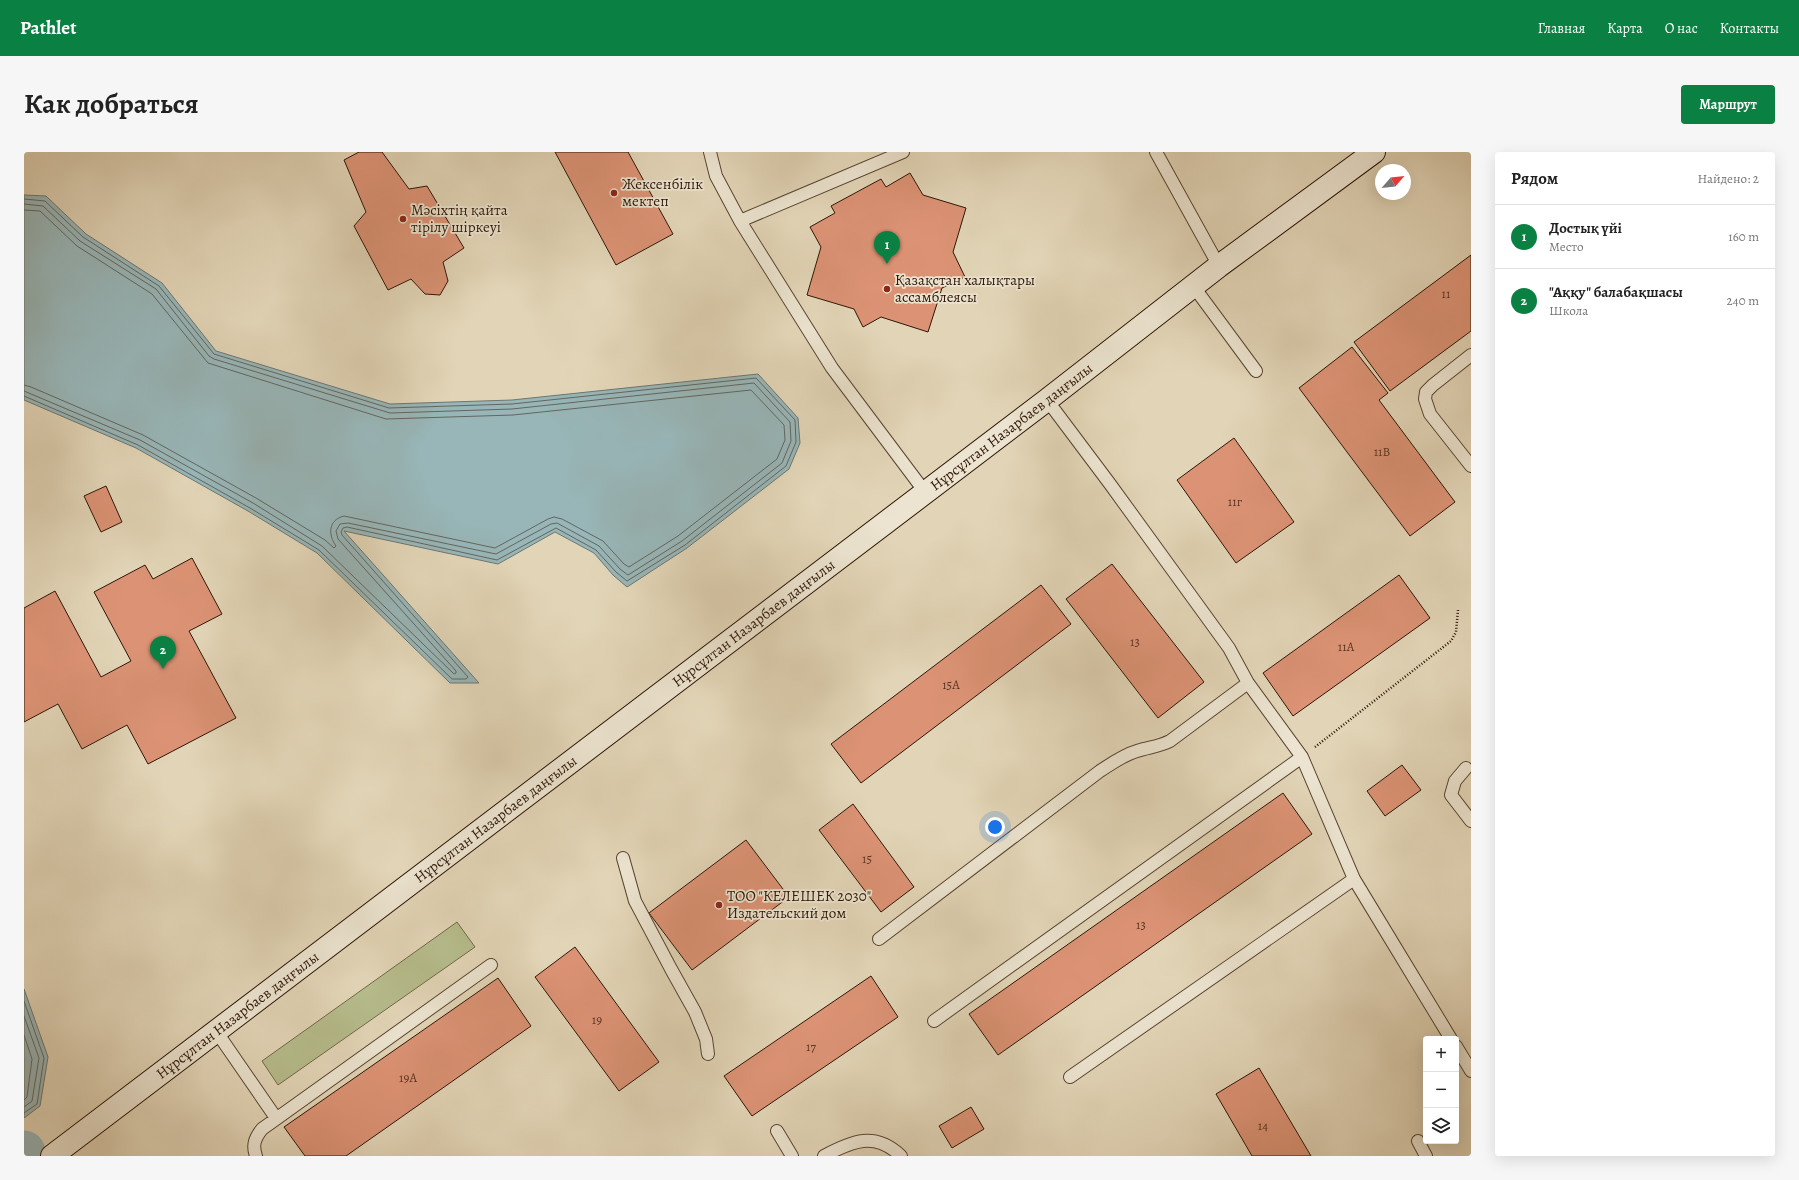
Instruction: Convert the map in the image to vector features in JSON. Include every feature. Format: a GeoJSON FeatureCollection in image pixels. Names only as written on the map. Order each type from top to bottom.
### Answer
{"type":"FeatureCollection","features":[{"type":"Feature","properties":{"kind":"main road","name":"Нұрсұлтан Назарбаев даңғылы"},"geometry":{"type":"LineString","coordinates":[[52,1156],[1047,400],[1194,287],[1219,266],[1374,152]]}},
{"type":"Feature","properties":{"kind":"lane"},"geometry":{"type":"LineString","coordinates":[[710,152],[716,176],[740,221],[832,368],[925,492]]}},
{"type":"Feature","properties":{"kind":"lane"},"geometry":{"type":"LineString","coordinates":[[740,221],[903,152]]}},
{"type":"Feature","properties":{"kind":"lane"},"geometry":{"type":"LineString","coordinates":[[1156,152],[1219,266]]}},
{"type":"Feature","properties":{"kind":"lane"},"geometry":{"type":"LineString","coordinates":[[1194,287],[1256,371]]}},
{"type":"Feature","properties":{"kind":"lane"},"geometry":{"type":"LineString","coordinates":[[1471,356],[1432,385],[1426,392],[1425,399],[1430,414],[1471,466]]}},
{"type":"Feature","properties":{"kind":"lane"},"geometry":{"type":"LineString","coordinates":[[1047,400],[1229,648],[1248,683],[1302,757],[1354,879],[1450,1036]]}},
{"type":"Feature","properties":{"kind":"lane"},"geometry":{"type":"LineString","coordinates":[[879,939],[1100,771],[1119,758],[1137,751],[1156,748],[1170,741],[1248,683]]}},
{"type":"Feature","properties":{"kind":"lane"},"geometry":{"type":"LineString","coordinates":[[934,1021],[1302,757]]}},
{"type":"Feature","properties":{"kind":"lane"},"geometry":{"type":"LineString","coordinates":[[1466,768],[1455,781],[1452,795],[1471,821]]}},
{"type":"Feature","properties":{"kind":"lane"},"geometry":{"type":"LineString","coordinates":[[623,858],[636,901],[695,1012],[706,1039],[708,1054]]}},
{"type":"Feature","properties":{"kind":"lane"},"geometry":{"type":"LineString","coordinates":[[1070,1077],[1354,879]]}},
{"type":"Feature","properties":{"kind":"lane"},"geometry":{"type":"LineString","coordinates":[[256,1156],[254,1150],[254,1140],[262,1129],[492,965]]}},
{"type":"Feature","properties":{"kind":"lane"},"geometry":{"type":"LineString","coordinates":[[216,1031],[276,1118]]}},
{"type":"Feature","properties":{"kind":"lane"},"geometry":{"type":"LineString","coordinates":[[1459,1051],[1471,1071]]}},
{"type":"Feature","properties":{"kind":"lane"},"geometry":{"type":"LineString","coordinates":[[777,1131],[792,1156]]}},
{"type":"Feature","properties":{"kind":"lane"},"geometry":{"type":"LineString","coordinates":[[824,1156],[846,1144],[861,1141],[878,1141],[893,1148],[901,1156]]}},
{"type":"Feature","properties":{"kind":"lane"},"geometry":{"type":"LineString","coordinates":[[1418,1141],[1426,1156]]}},
{"type":"Feature","properties":{"kind":"path"},"geometry":{"type":"LineString","coordinates":[[1302,757],[1451,641],[1456,632],[1458,610]]}},
{"type":"Feature","properties":{"kind":"green space"},"geometry":{"type":"Polygon","coordinates":[[[457,922],[475,947],[278,1085],[262,1061],[457,922]]]}},
{"type":"Feature","properties":{"kind":"water"},"geometry":{"type":"Polygon","coordinates":[[[24,195],[46,196],[86,234],[162,283],[216,351],[390,404],[512,400],[758,374],[798,418],[800,443],[789,469],[687,548],[627,587],[613,575],[594,553],[555,532],[498,564],[344,531],[479,683],[450,683],[317,553],[248,511],[136,448],[24,400],[24,195]]]}},
{"type":"Feature","properties":{"kind":"water"},"geometry":{"type":"Polygon","coordinates":[[[24,989],[48,1057],[40,1106],[24,1118],[24,989]]]}},
{"type":"Feature","properties":{"kind":"building","name":"Мәсіхтің қайта тірілу шіркеуі"},"geometry":{"type":"Polygon","coordinates":[[[359,152],[382,152],[409,189],[427,186],[464,248],[443,262],[448,281],[440,295],[425,294],[411,279],[388,290],[354,226],[366,212],[344,160],[359,152]]]}},
{"type":"Feature","properties":{"kind":"building","name":"Жексенбілік мектеп"},"geometry":{"type":"Polygon","coordinates":[[[555,152],[628,152],[673,234],[616,265],[555,152]]]}},
{"type":"Feature","properties":{"kind":"building"},"geometry":{"type":"Polygon","coordinates":[[[910,173],[923,195],[966,208],[953,252],[965,277],[942,288],[928,332],[881,317],[863,327],[854,309],[807,295],[821,247],[810,227],[835,213],[831,206],[881,179],[886,187],[910,173]]]}},
{"type":"Feature","properties":{"kind":"building"},"geometry":{"type":"Polygon","coordinates":[[[1471,255],[1471,331],[1390,391],[1354,342],[1471,255]]]}},
{"type":"Feature","properties":{"kind":"building"},"geometry":{"type":"Polygon","coordinates":[[[1352,347],[1388,393],[1379,400],[1455,502],[1410,536],[1299,388],[1352,347]]]}},
{"type":"Feature","properties":{"kind":"building"},"geometry":{"type":"Polygon","coordinates":[[[1234,438],[1294,522],[1236,563],[1177,480],[1234,438]]]}},
{"type":"Feature","properties":{"kind":"building"},"geometry":{"type":"Polygon","coordinates":[[[106,486],[122,522],[101,532],[84,496],[106,486]]]}},
{"type":"Feature","properties":{"kind":"building"},"geometry":{"type":"Polygon","coordinates":[[[192,558],[222,614],[189,631],[236,718],[148,764],[127,725],[82,749],[58,704],[24,722],[24,608],[55,591],[101,677],[131,661],[94,592],[145,565],[153,579],[192,558]]]}},
{"type":"Feature","properties":{"kind":"building"},"geometry":{"type":"Polygon","coordinates":[[[1112,564],[1204,682],[1158,718],[1066,599],[1112,564]]]}},
{"type":"Feature","properties":{"kind":"building"},"geometry":{"type":"Polygon","coordinates":[[[1399,575],[1430,618],[1293,716],[1263,673],[1399,575]]]}},
{"type":"Feature","properties":{"kind":"building"},"geometry":{"type":"Polygon","coordinates":[[[1041,585],[1071,624],[861,783],[831,744],[1041,585]]]}},
{"type":"Feature","properties":{"kind":"building"},"geometry":{"type":"Polygon","coordinates":[[[1402,765],[1421,790],[1385,816],[1367,791],[1402,765]]]}},
{"type":"Feature","properties":{"kind":"building"},"geometry":{"type":"Polygon","coordinates":[[[1283,793],[1312,834],[998,1055],[969,1014],[1283,793]]]}},
{"type":"Feature","properties":{"kind":"building"},"geometry":{"type":"Polygon","coordinates":[[[853,804],[914,887],[881,912],[819,830],[853,804]]]}},
{"type":"Feature","properties":{"kind":"building","name":"ТОО \"КЕЛЕШЕК 2030\" Издательский дом"},"geometry":{"type":"Polygon","coordinates":[[[746,840],[789,897],[692,970],[649,913],[746,840]]]}},
{"type":"Feature","properties":{"kind":"building"},"geometry":{"type":"Polygon","coordinates":[[[575,947],[659,1062],[619,1091],[535,977],[575,947]]]}},
{"type":"Feature","properties":{"kind":"building"},"geometry":{"type":"Polygon","coordinates":[[[871,976],[898,1017],[752,1116],[724,1076],[871,976]]]}},
{"type":"Feature","properties":{"kind":"building"},"geometry":{"type":"Polygon","coordinates":[[[498,978],[531,1026],[346,1156],[305,1156],[284,1127],[498,978]]]}},
{"type":"Feature","properties":{"kind":"building"},"geometry":{"type":"Polygon","coordinates":[[[1259,1068],[1311,1156],[1252,1156],[1216,1094],[1259,1068]]]}},
{"type":"Feature","properties":{"kind":"building"},"geometry":{"type":"Polygon","coordinates":[[[971,1107],[984,1129],[952,1148],[939,1126],[971,1107]]]}},
{"type":"Feature","properties":{"kind":"waterway"},"geometry":{"type":"LineString","coordinates":[[24,1152],[25,1156]]}},
{"type":"Feature","properties":{"kind":"place","name":"Жексенбілік мектеп"},"geometry":{"type":"Point","coordinates":[614,193]}},
{"type":"Feature","properties":{"kind":"place","name":"Мәсіхтің қайта тірілу шіркеуі"},"geometry":{"type":"Point","coordinates":[403,219]}},
{"type":"Feature","properties":{"kind":"place","name":"Достық үйі"},"geometry":{"type":"Point","coordinates":[887,264]}},
{"type":"Feature","properties":{"kind":"place","name":"Қазақстан халықтары ассамблеясы"},"geometry":{"type":"Point","coordinates":[887,289]}},
{"type":"Feature","properties":{"kind":"place","name":"\"Аққу\" балабақшасы"},"geometry":{"type":"Point","coordinates":[163,669]}},
{"type":"Feature","properties":{"kind":"place","name":"ТОО \"КЕЛЕШЕК 2030\" Издательский дом"},"geometry":{"type":"Point","coordinates":[719,905]}}]}
